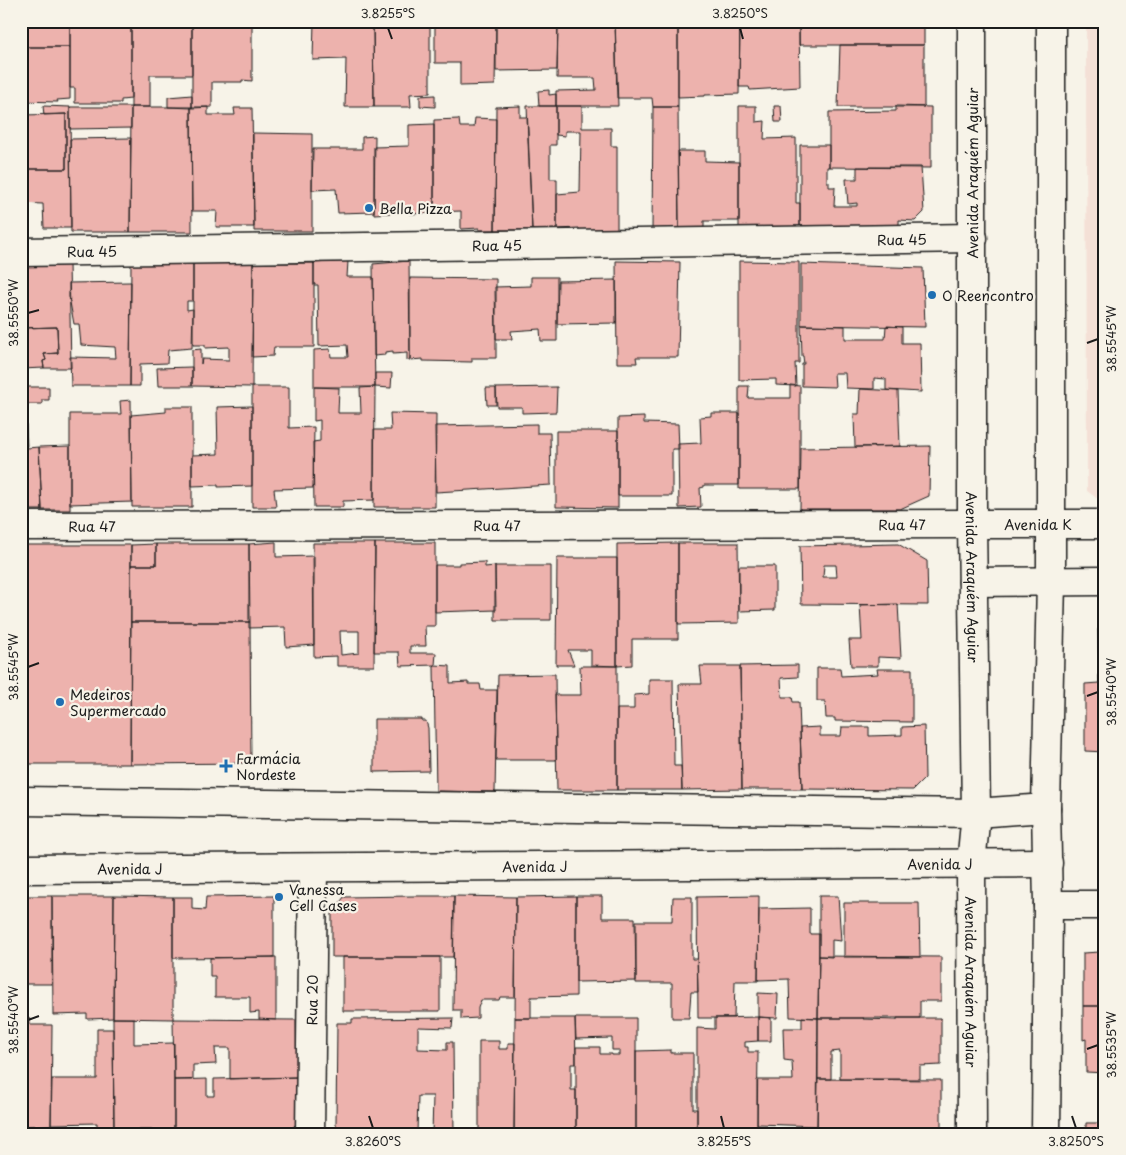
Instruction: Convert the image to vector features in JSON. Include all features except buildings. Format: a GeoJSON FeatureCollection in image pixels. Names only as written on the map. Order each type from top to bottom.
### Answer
{"type":"FeatureCollection","features":[{"type":"Feature","properties":{"kind":"street","name":"Avenida Araquém Aguiar"},"geometry":{"type":"LineString","coordinates":[[972,21],[972,524],[976,813],[971,864],[972,1134]]}},
{"type":"Feature","properties":{"kind":"street"},"geometry":{"type":"LineString","coordinates":[[1046,1134],[1048,863],[1046,808],[1052,581],[1051,21]]}},
{"type":"Feature","properties":{"kind":"street","name":"Rua 45"},"geometry":{"type":"LineString","coordinates":[[21,252],[973,238]]}},
{"type":"Feature","properties":{"kind":"street","name":"Avenida K"},"geometry":{"type":"LineString","coordinates":[[972,524],[1105,524]]}},
{"type":"Feature","properties":{"kind":"street","name":"Rua 47"},"geometry":{"type":"LineString","coordinates":[[21,526],[972,524]]}},
{"type":"Feature","properties":{"kind":"street"},"geometry":{"type":"LineString","coordinates":[[973,582],[1105,581]]}},
{"type":"Feature","properties":{"kind":"street"},"geometry":{"type":"LineString","coordinates":[[21,801],[976,813],[1046,808]]}},
{"type":"Feature","properties":{"kind":"street","name":"Avenida J"},"geometry":{"type":"LineString","coordinates":[[21,869],[1048,863]]}},
{"type":"Feature","properties":{"kind":"street","name":"Rua 20"},"geometry":{"type":"LineString","coordinates":[[310,1134],[313,868]]}},
{"type":"Feature","properties":{"kind":"street"},"geometry":{"type":"LineString","coordinates":[[1048,905],[1105,905]]}},
{"type":"Feature","properties":{"kind":"shaded area"},"geometry":{"type":"Polygon","coordinates":[[[1086,21],[1105,21],[1105,500],[1099,500],[1087,491],[1086,21]]]}},
{"type":"Feature","properties":{"kind":"place","name":"Bella Pizza"},"geometry":{"type":"Point","coordinates":[369,208]}},
{"type":"Feature","properties":{"kind":"place","name":"O Reencontro"},"geometry":{"type":"Point","coordinates":[932,295]}},
{"type":"Feature","properties":{"kind":"place","name":"Medeiros Supermercado"},"geometry":{"type":"Point","coordinates":[60,702]}},
{"type":"Feature","properties":{"kind":"place","name":"Farmácia Nordeste"},"geometry":{"type":"Point","coordinates":[226,766]}},
{"type":"Feature","properties":{"kind":"place","name":"Vanessa Cell Cases"},"geometry":{"type":"Point","coordinates":[279,897]}}]}
